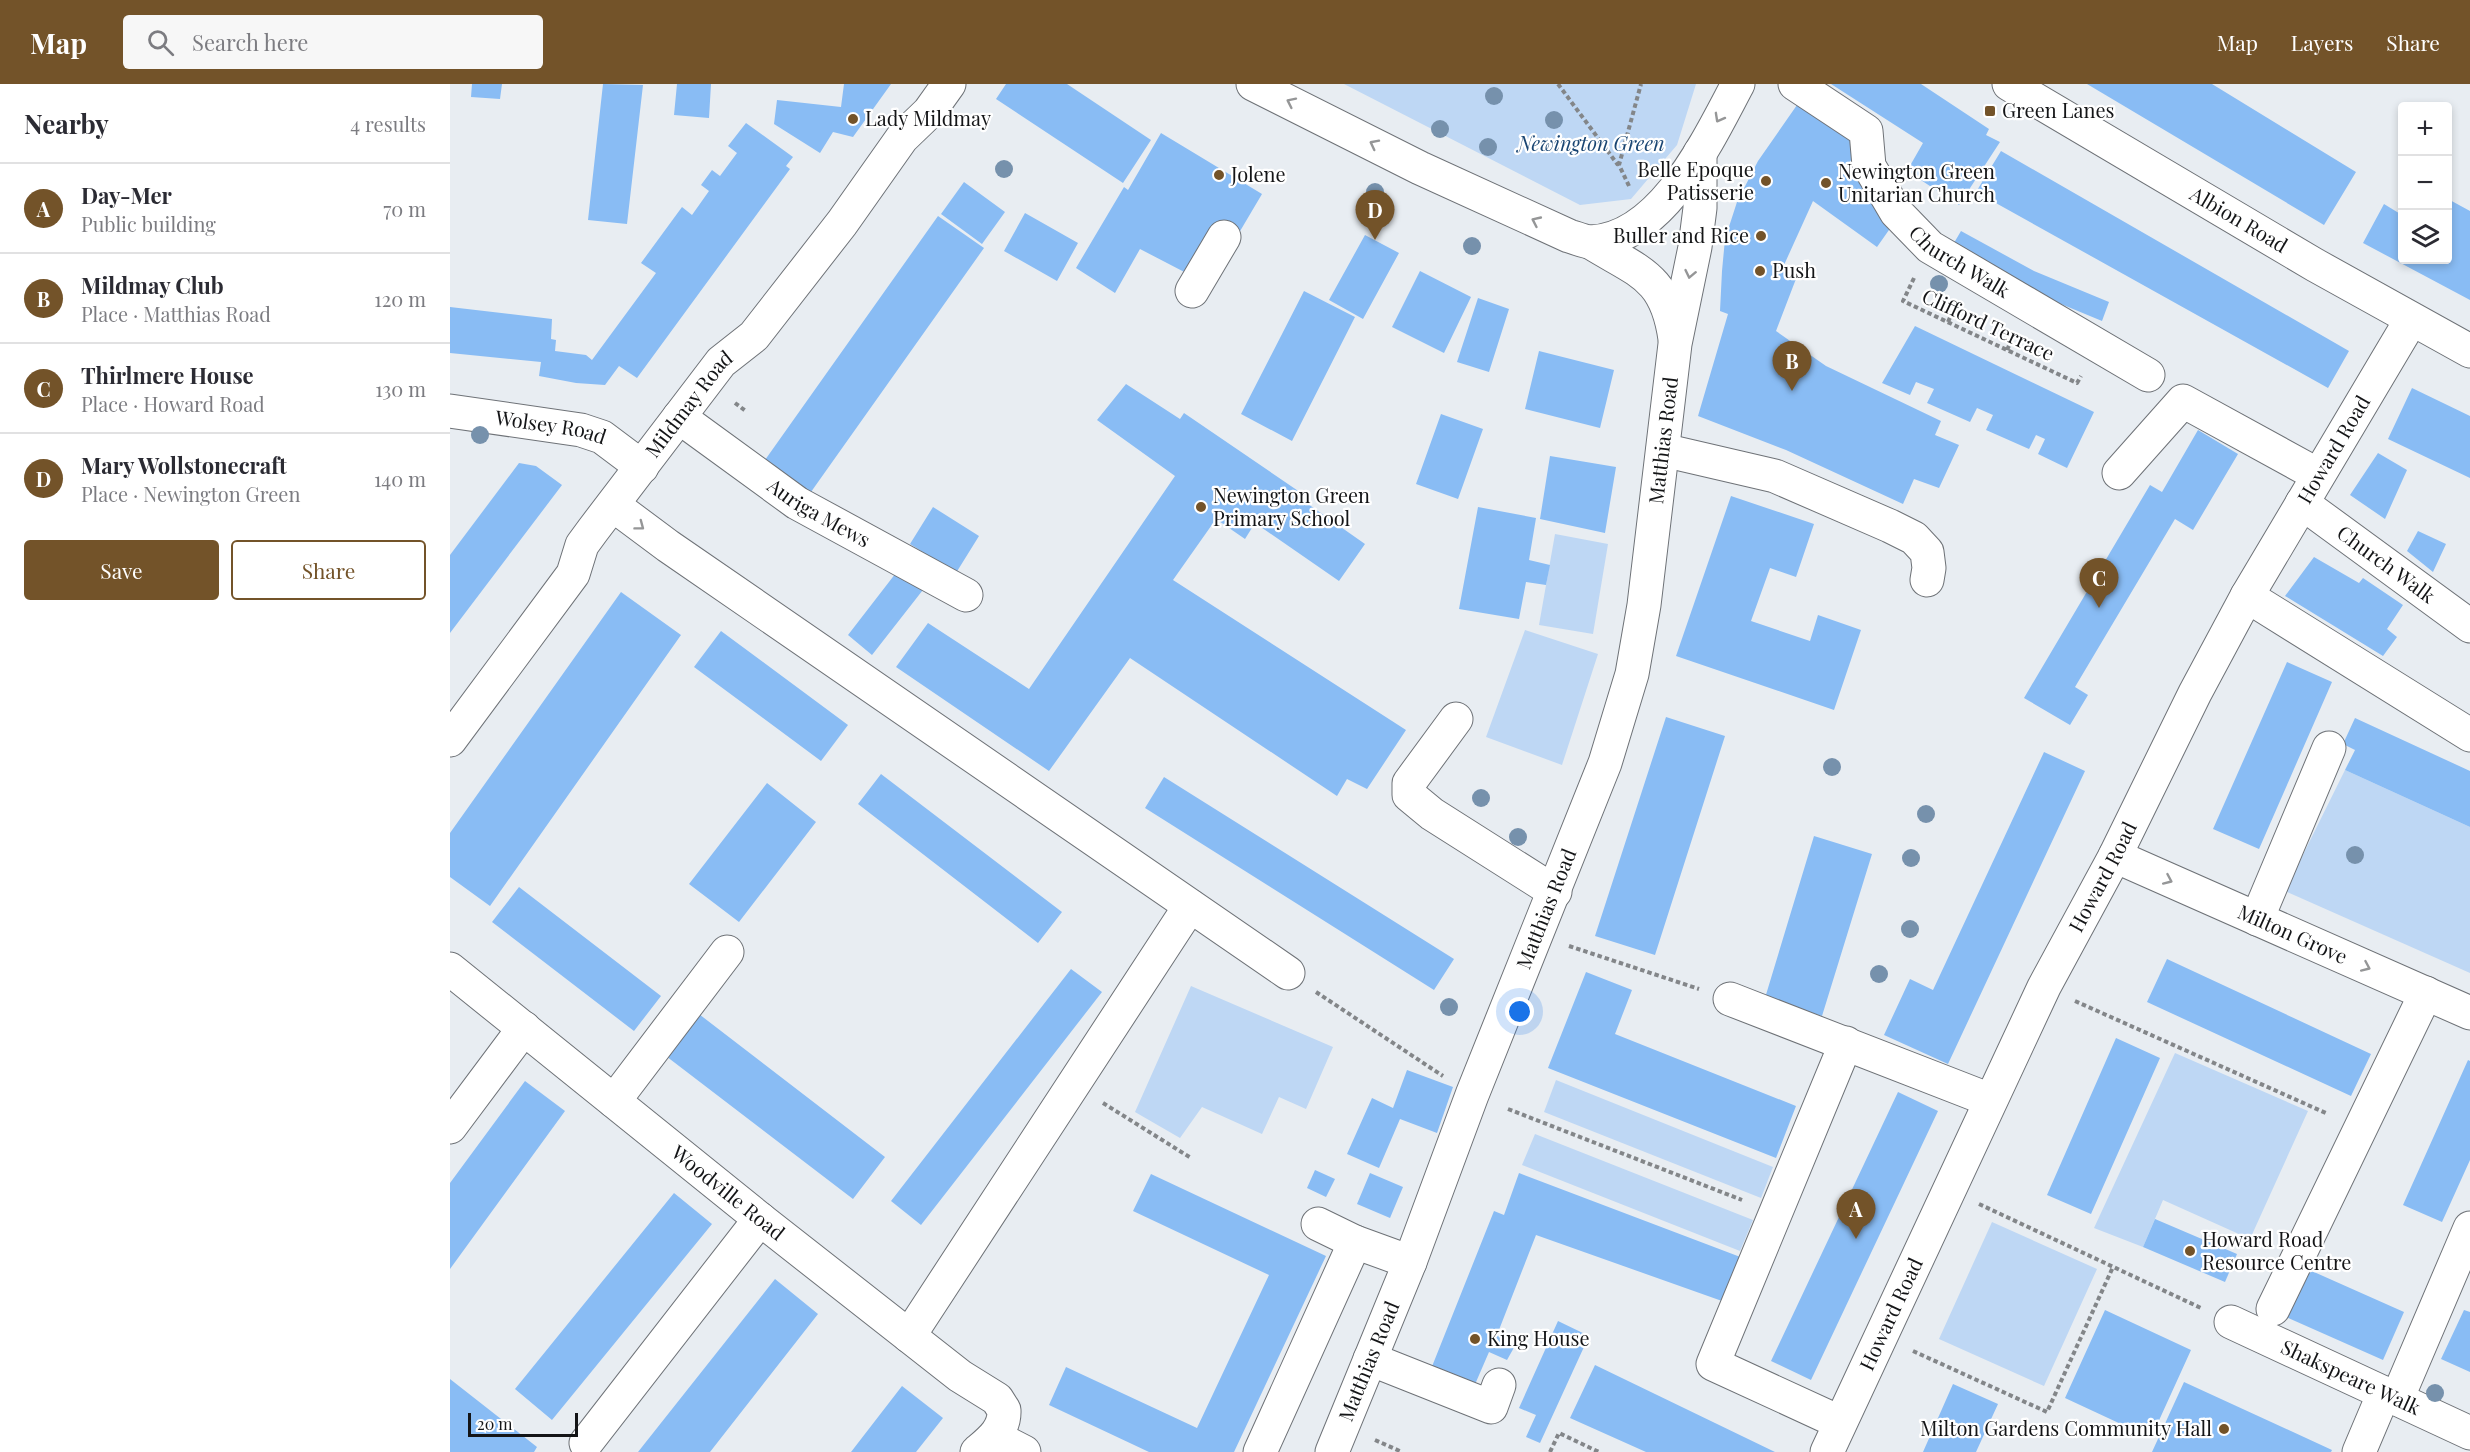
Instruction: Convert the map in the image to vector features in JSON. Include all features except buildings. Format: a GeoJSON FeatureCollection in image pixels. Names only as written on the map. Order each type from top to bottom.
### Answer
{"type":"FeatureCollection","features":[{"type":"Feature","properties":{"kind":"street","name":"Mildmay Road"},"geometry":{"type":"LineString","coordinates":[[450,740],[573,573],[582,545],[679,417],[721,362],[754,336],[842,223],[903,138],[929,112],[949,84]]}},
{"type":"Feature","properties":{"kind":"street"},"geometry":{"type":"LineString","coordinates":[[1253,84],[1420,168],[1569,236],[1590,242],[1614,237],[1652,216],[1671,195],[1701,153],[1738,84]]}},
{"type":"Feature","properties":{"kind":"street","name":"Church Walk"},"geometry":{"type":"LineString","coordinates":[[1795,84],[1866,131],[1869,166],[1896,212],[1930,247],[2148,375]]}},
{"type":"Feature","properties":{"kind":"street","name":"Albion Road"},"geometry":{"type":"LineString","coordinates":[[2009,84],[2411,320],[2470,351]]}},
{"type":"Feature","properties":{"kind":"street","name":"Matthias Road"},"geometry":{"type":"LineString","coordinates":[[1332,1452],[1410,1262],[1472,1095],[1605,763],[1632,674],[1644,605],[1675,344],[1695,247],[1700,207],[1701,153]]}},
{"type":"Feature","properties":{"kind":"street"},"geometry":{"type":"LineString","coordinates":[[1192,291],[1224,237]]}},
{"type":"Feature","properties":{"kind":"street","name":"Matthias Road"},"geometry":{"type":"LineString","coordinates":[[1590,242],[1647,276],[1664,299],[1672,320],[1675,344]]}},
{"type":"Feature","properties":{"kind":"street","name":"Howard Road"},"geometry":{"type":"LineString","coordinates":[[1827,1452],[1839,1422],[2044,987],[2115,856],[2195,693],[2247,596],[2411,320]]}},
{"type":"Feature","properties":{"kind":"street"},"geometry":{"type":"LineString","coordinates":[[2119,473],[2183,401],[2318,475]]}},
{"type":"Feature","properties":{"kind":"street","name":"Wolsey Road"},"geometry":{"type":"LineString","coordinates":[[450,411],[581,430],[602,437],[642,467]]}},
{"type":"Feature","properties":{"kind":"street","name":"Auriga Mews"},"geometry":{"type":"LineString","coordinates":[[679,417],[797,503],[966,595]]}},
{"type":"Feature","properties":{"kind":"street"},"geometry":{"type":"LineString","coordinates":[[1663,450],[1775,476],[1890,526],[1914,538],[1927,552],[1929,568],[1927,580]]}},
{"type":"Feature","properties":{"kind":"street","name":"Church Walk"},"geometry":{"type":"LineString","coordinates":[[2302,503],[2470,626]]}},
{"type":"Feature","properties":{"kind":"street"},"geometry":{"type":"LineString","coordinates":[[613,505],[1288,973]]}},
{"type":"Feature","properties":{"kind":"street"},"geometry":{"type":"LineString","coordinates":[[2247,596],[2470,735]]}},
{"type":"Feature","properties":{"kind":"street"},"geometry":{"type":"LineString","coordinates":[[1456,719],[1409,783],[1409,795],[1432,814],[1555,892]]}},
{"type":"Feature","properties":{"kind":"street"},"geometry":{"type":"LineString","coordinates":[[2257,919],[2329,748]]}},
{"type":"Feature","properties":{"kind":"street","name":"Milton Grove"},"geometry":{"type":"LineString","coordinates":[[2115,856],[2470,1013]]}},
{"type":"Feature","properties":{"kind":"street"},"geometry":{"type":"LineString","coordinates":[[909,1336],[1190,906]]}},
{"type":"Feature","properties":{"kind":"street"},"geometry":{"type":"LineString","coordinates":[[614,1101],[727,952]]}},
{"type":"Feature","properties":{"kind":"street","name":"Woodville Road"},"geometry":{"type":"LineString","coordinates":[[450,969],[760,1219],[960,1376],[997,1399],[1003,1406],[992,1435]]}},
{"type":"Feature","properties":{"kind":"street"},"geometry":{"type":"LineString","coordinates":[[2273,1309],[2426,993]]}},
{"type":"Feature","properties":{"kind":"street"},"geometry":{"type":"LineString","coordinates":[[1730,999],[1990,1100]]}},
{"type":"Feature","properties":{"kind":"street"},"geometry":{"type":"LineString","coordinates":[[450,1127],[524,1028]]}},
{"type":"Feature","properties":{"kind":"street"},"geometry":{"type":"LineString","coordinates":[[1839,1422],[1713,1364],[1846,1043]]}},
{"type":"Feature","properties":{"kind":"street"},"geometry":{"type":"LineString","coordinates":[[586,1443],[760,1219]]}},
{"type":"Feature","properties":{"kind":"street"},"geometry":{"type":"LineString","coordinates":[[1318,1224],[1355,1242],[1410,1262]]}},
{"type":"Feature","properties":{"kind":"street"},"geometry":{"type":"LineString","coordinates":[[2359,1452],[2391,1396],[2470,1228]]}},
{"type":"Feature","properties":{"kind":"street"},"geometry":{"type":"LineString","coordinates":[[1260,1452],[1355,1242]]}},
{"type":"Feature","properties":{"kind":"street","name":"Shakspeare Walk"},"geometry":{"type":"LineString","coordinates":[[2232,1322],[2470,1433]]}},
{"type":"Feature","properties":{"kind":"street"},"geometry":{"type":"LineString","coordinates":[[1370,1359],[1491,1407],[1499,1385]]}},
{"type":"Feature","properties":{"kind":"street"},"geometry":{"type":"LineString","coordinates":[[992,1435],[1024,1452]]}},
{"type":"Feature","properties":{"kind":"path"},"geometry":{"type":"LineString","coordinates":[[1557,84],[1619,165],[1633,196]]}},
{"type":"Feature","properties":{"kind":"path"},"geometry":{"type":"LineString","coordinates":[[1619,165],[1641,84]]}},
{"type":"Feature","properties":{"kind":"path","name":"Clifford Terrace"},"geometry":{"type":"LineString","coordinates":[[1930,247],[1903,301],[2077,383],[2096,346]]}},
{"type":"Feature","properties":{"kind":"path"},"geometry":{"type":"LineString","coordinates":[[1537,935],[1730,999]]}},
{"type":"Feature","properties":{"kind":"path"},"geometry":{"type":"LineString","coordinates":[[1288,973],[1449,1080]]}},
{"type":"Feature","properties":{"kind":"path"},"geometry":{"type":"LineString","coordinates":[[2044,987],[2335,1117]]}},
{"type":"Feature","properties":{"kind":"path"},"geometry":{"type":"LineString","coordinates":[[1074,1086],[1191,1158]]}},
{"type":"Feature","properties":{"kind":"path"},"geometry":{"type":"LineString","coordinates":[[1508,1109],[1775,1213]]}},
{"type":"Feature","properties":{"kind":"path"},"geometry":{"type":"LineString","coordinates":[[1989,1209],[2232,1322]]}},
{"type":"Feature","properties":{"kind":"path"},"geometry":{"type":"LineString","coordinates":[[1880,1336],[2047,1412],[2113,1267]]}},
{"type":"Feature","properties":{"kind":"path"},"geometry":{"type":"LineString","coordinates":[[1550,1452],[1559,1433],[1599,1452]]}},
{"type":"Feature","properties":{"kind":"path"},"geometry":{"type":"LineString","coordinates":[[1376,1440],[1402,1452]]}},
{"type":"Feature","properties":{"kind":"green space","name":"Newington Green"},"geometry":{"type":"Polygon","coordinates":[[[1344,84],[1696,84],[1677,145],[1631,199],[1580,205],[1344,84]]]}},
{"type":"Feature","properties":{"kind":"green space"},"geometry":{"type":"Polygon","coordinates":[[[1555,534],[1608,544],[1593,634],[1539,625],[1555,534]]]}},
{"type":"Feature","properties":{"kind":"green space"},"geometry":{"type":"Polygon","coordinates":[[[1525,630],[1598,654],[1562,765],[1486,737],[1525,630]]]}},
{"type":"Feature","properties":{"kind":"green space"},"geometry":{"type":"Polygon","coordinates":[[[2345,770],[2470,827],[2470,973],[2285,891],[2345,770]]]}},
{"type":"Feature","properties":{"kind":"green space"},"geometry":{"type":"Polygon","coordinates":[[[1191,986],[1333,1047],[1306,1109],[1279,1097],[1262,1134],[1202,1107],[1180,1138],[1135,1112],[1191,986]]]}},
{"type":"Feature","properties":{"kind":"green space"},"geometry":{"type":"Polygon","coordinates":[[[2175,1053],[2308,1111],[2250,1239],[2163,1200],[2143,1247],[2094,1228],[2175,1053]]]}},
{"type":"Feature","properties":{"kind":"green space"},"geometry":{"type":"Polygon","coordinates":[[[1556,1080],[1773,1167],[1761,1198],[1544,1112],[1556,1080]]]}},
{"type":"Feature","properties":{"kind":"green space"},"geometry":{"type":"Polygon","coordinates":[[[1535,1134],[1753,1220],[1740,1251],[1522,1165],[1535,1134]]]}},
{"type":"Feature","properties":{"kind":"green space"},"geometry":{"type":"Polygon","coordinates":[[[1992,1222],[2097,1269],[2044,1386],[1939,1339],[1992,1222]]]}},
{"type":"Feature","properties":{"kind":"place","name":"Green Lanes"},"geometry":{"type":"Point","coordinates":[1990,111]}},
{"type":"Feature","properties":{"kind":"place","name":"Lady Mildmay"},"geometry":{"type":"Point","coordinates":[853,119]}},
{"type":"Feature","properties":{"kind":"place","name":"Jolene"},"geometry":{"type":"Point","coordinates":[1219,175]}},
{"type":"Feature","properties":{"kind":"place","name":"Belle Epoque Patisserie"},"geometry":{"type":"Point","coordinates":[1766,181]}},
{"type":"Feature","properties":{"kind":"place","name":"Newington Green Unitarian Church"},"geometry":{"type":"Point","coordinates":[1826,183]}},
{"type":"Feature","properties":{"kind":"place","name":"Buller and Rice"},"geometry":{"type":"Point","coordinates":[1761,236]}},
{"type":"Feature","properties":{"kind":"place","name":"Mary Wollstonecraft"},"geometry":{"type":"Point","coordinates":[1375,240]}},
{"type":"Feature","properties":{"kind":"place","name":"Push"},"geometry":{"type":"Point","coordinates":[1760,271]}},
{"type":"Feature","properties":{"kind":"place","name":"Mildmay Club"},"geometry":{"type":"Point","coordinates":[1792,391]}},
{"type":"Feature","properties":{"kind":"place","name":"Newington Green Primary School"},"geometry":{"type":"Point","coordinates":[1201,507]}},
{"type":"Feature","properties":{"kind":"place","name":"Thirlmere House"},"geometry":{"type":"Point","coordinates":[2099,608]}},
{"type":"Feature","properties":{"kind":"place","name":"Day-Mer"},"geometry":{"type":"Point","coordinates":[1856,1239]}},
{"type":"Feature","properties":{"kind":"place","name":"Howard Road Resource Centre"},"geometry":{"type":"Point","coordinates":[2190,1251]}},
{"type":"Feature","properties":{"kind":"place","name":"King House"},"geometry":{"type":"Point","coordinates":[1475,1339]}},
{"type":"Feature","properties":{"kind":"place","name":"Milton Gardens Community Hall"},"geometry":{"type":"Point","coordinates":[2224,1429]}}]}
